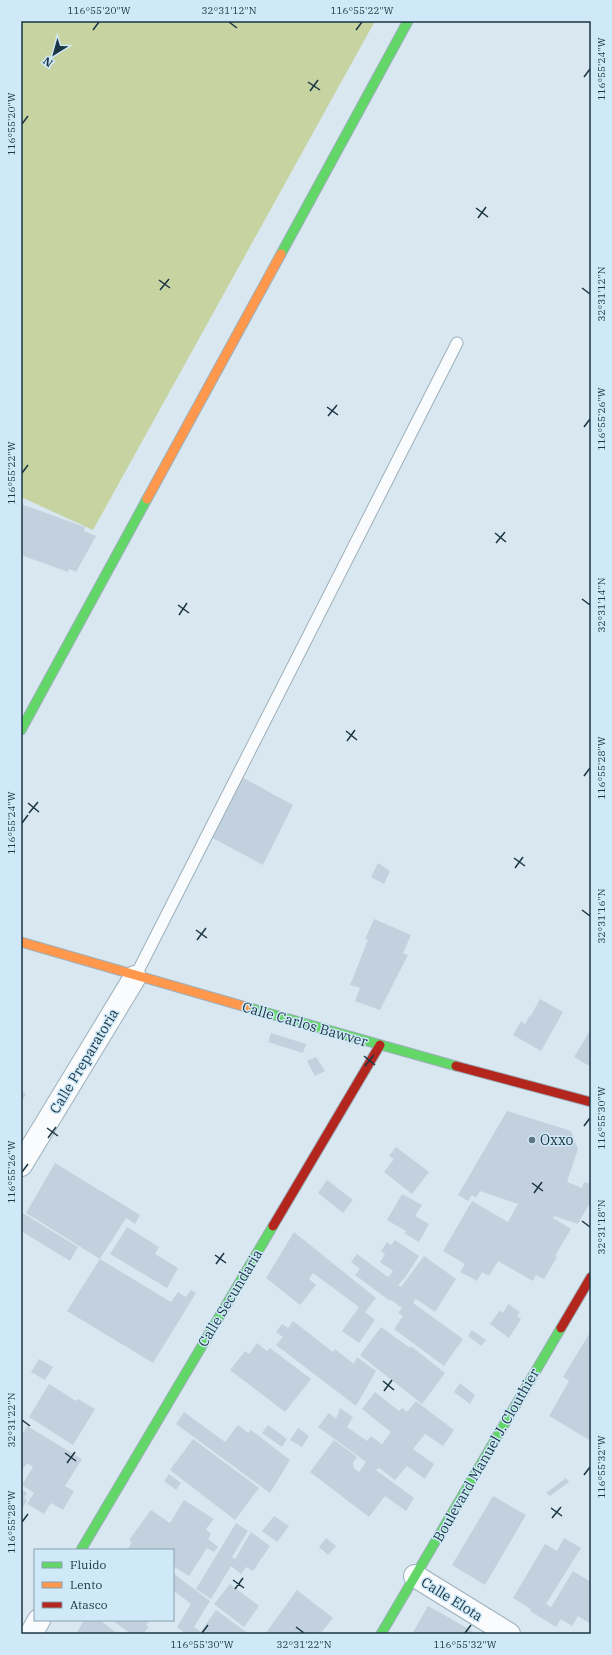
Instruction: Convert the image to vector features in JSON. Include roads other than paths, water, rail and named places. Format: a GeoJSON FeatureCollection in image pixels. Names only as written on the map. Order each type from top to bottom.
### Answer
{"type":"FeatureCollection","features":[{"type":"Feature","properties":{"kind":"street"},"geometry":{"type":"LineString","coordinates":[[21,730],[408,21]]}},
{"type":"Feature","properties":{"kind":"street","name":"Calle Carlos Bawver"},"geometry":{"type":"LineString","coordinates":[[21,942],[135,977],[591,1102]]}},
{"type":"Feature","properties":{"kind":"street","name":"Calle Preparatoria"},"geometry":{"type":"LineString","coordinates":[[21,1165],[135,977]]}},
{"type":"Feature","properties":{"kind":"street","name":"Calle Secundaria"},"geometry":{"type":"LineString","coordinates":[[81,1549],[380,1045]]}},
{"type":"Feature","properties":{"kind":"street","name":"Boulevard Manuel J. Clouthier"},"geometry":{"type":"LineString","coordinates":[[381,1634],[591,1277]]}},
{"type":"Feature","properties":{"kind":"street","name":"Calle Elota"},"geometry":{"type":"LineString","coordinates":[[415,1576],[509,1634]]}},
{"type":"Feature","properties":{"kind":"street"},"geometry":{"type":"LineString","coordinates":[[31,1634],[38,1621]]}},
{"type":"Feature","properties":{"kind":"lane"},"geometry":{"type":"LineString","coordinates":[[135,977],[457,343]]}},
{"type":"Feature","properties":{"kind":"place","name":"Oxxo"},"geometry":{"type":"Point","coordinates":[532,1140]}}]}
